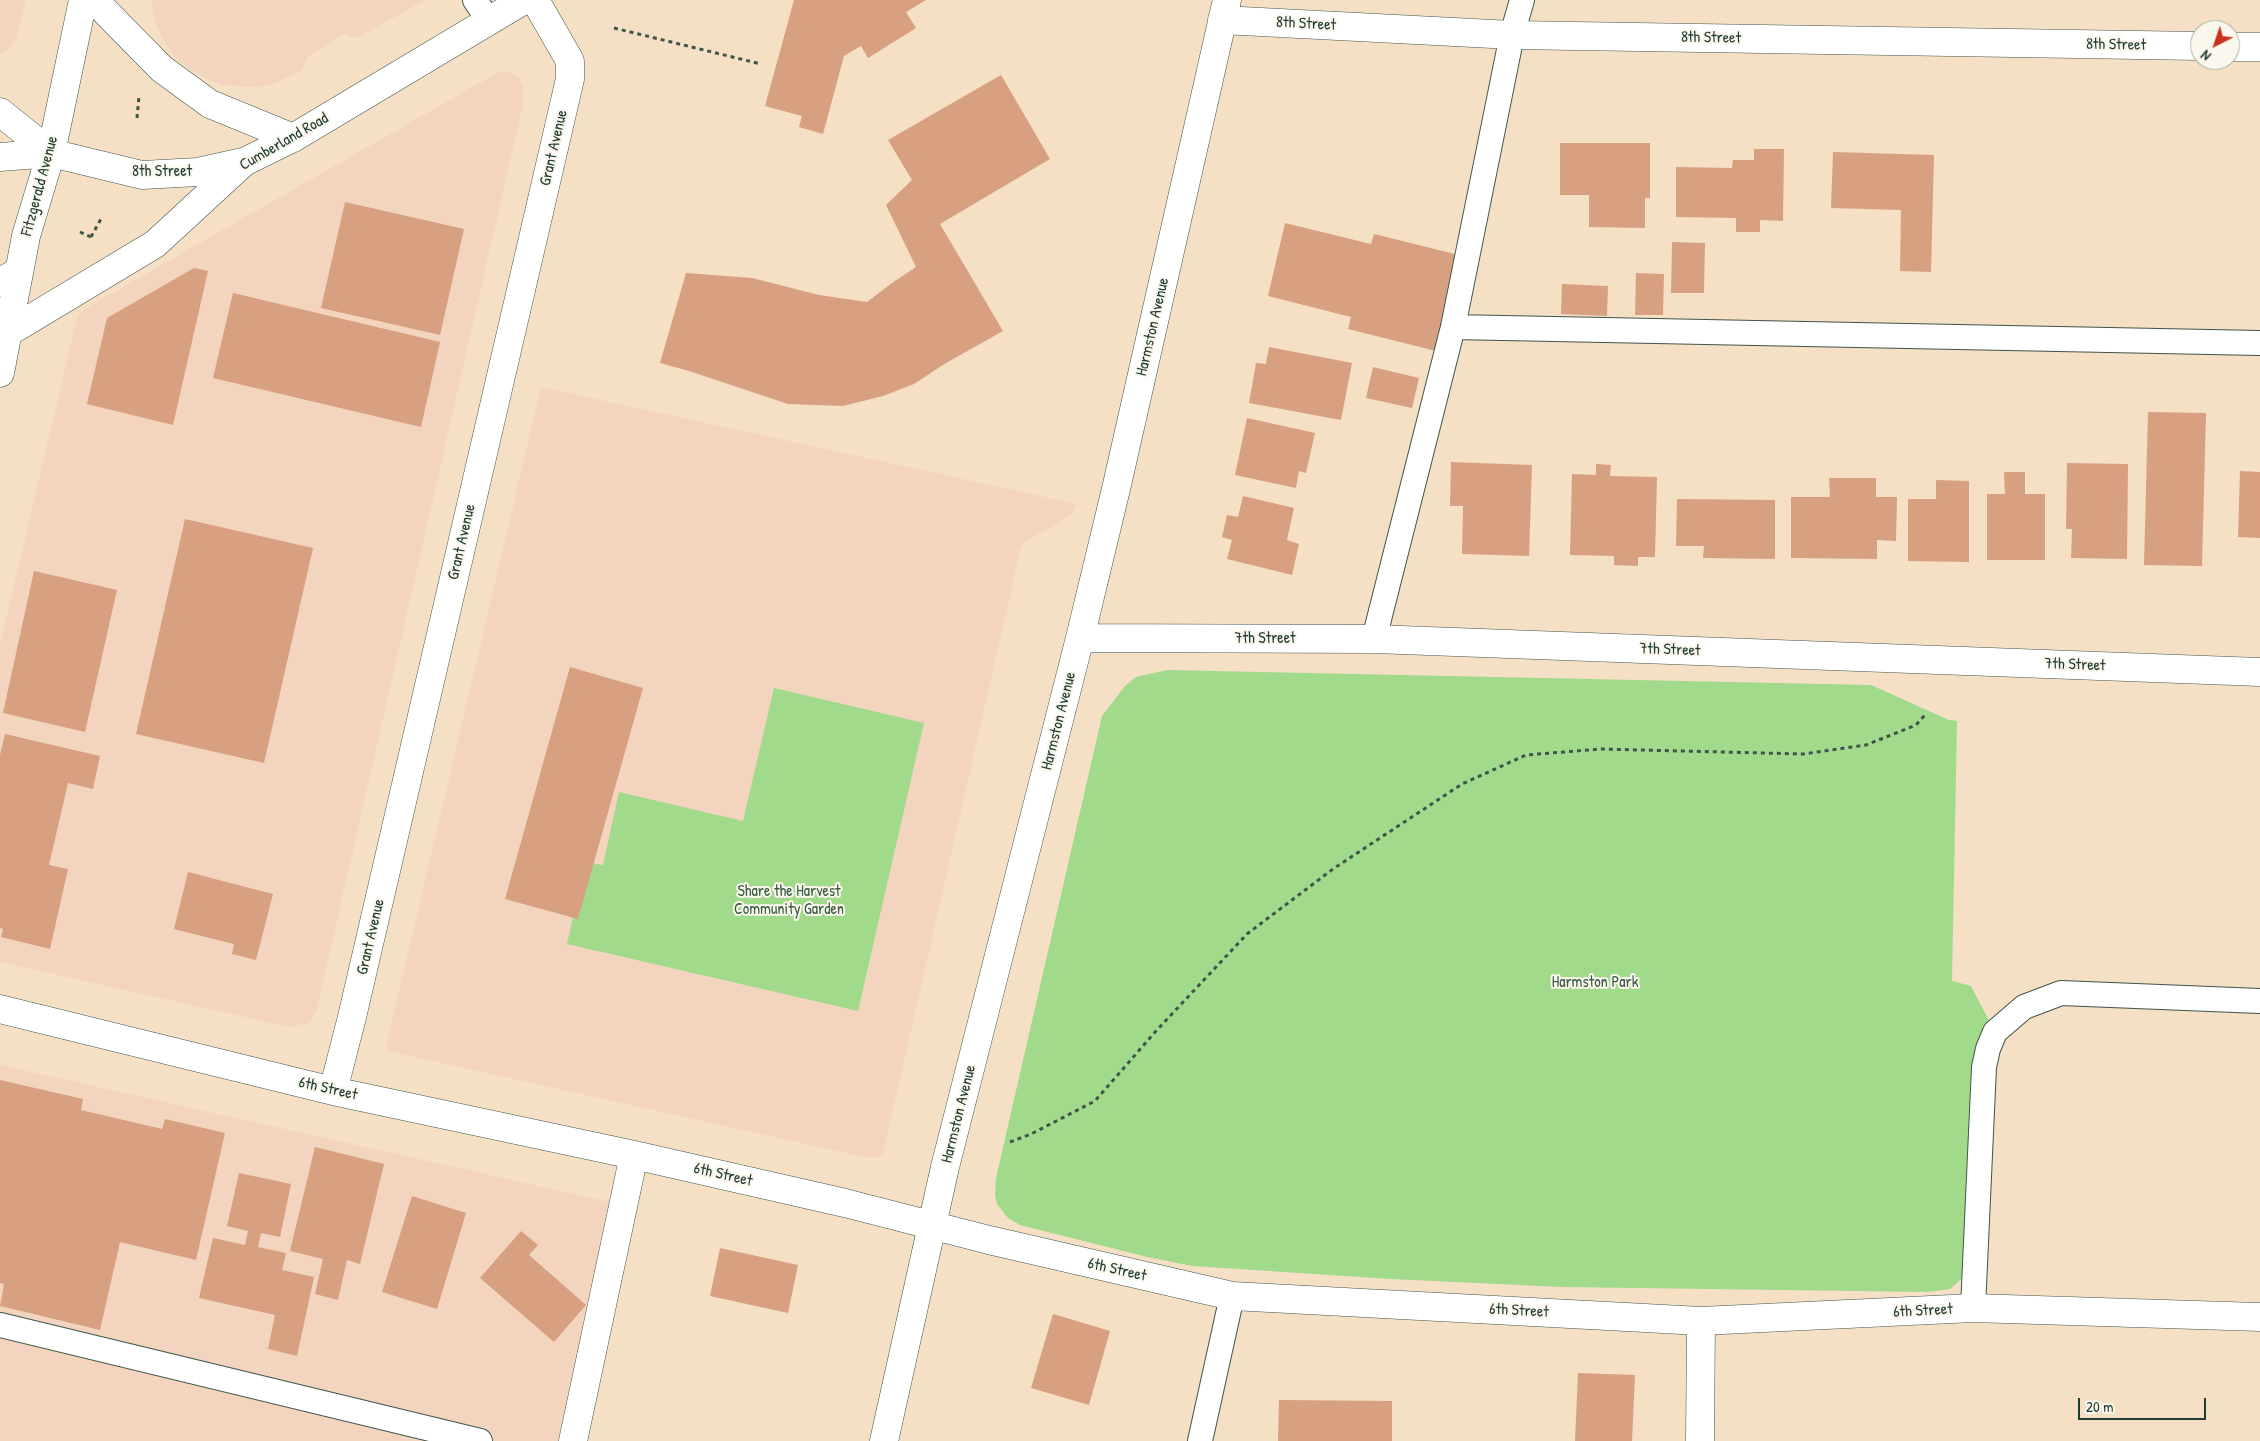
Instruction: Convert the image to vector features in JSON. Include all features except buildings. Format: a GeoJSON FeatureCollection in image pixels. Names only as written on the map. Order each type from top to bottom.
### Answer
{"type":"FeatureCollection","features":[{"type":"Feature","properties":{"kind":"street","name":"Fitzgerald Avenue"},"geometry":{"type":"LineString","coordinates":[[0,373],[7,333],[9,277],[26,236],[51,153],[83,0]]}},
{"type":"Feature","properties":{"kind":"street"},"geometry":{"type":"LineString","coordinates":[[94,0],[162,69],[210,104],[293,138]]}},
{"type":"Feature","properties":{"kind":"street","name":"Cumberland Road"},"geometry":{"type":"LineString","coordinates":[[7,333],[155,244],[244,162],[293,138],[482,11],[524,0]]}},
{"type":"Feature","properties":{"kind":"street","name":"Grant Avenue"},"geometry":{"type":"LineString","coordinates":[[333,1091],[352,1017],[570,79],[570,61],[535,0]]}},
{"type":"Feature","properties":{"kind":"street","name":"8th Street"},"geometry":{"type":"LineString","coordinates":[[1225,10],[1512,35],[2190,46]]}},
{"type":"Feature","properties":{"kind":"street","name":"Harmston Avenue"},"geometry":{"type":"LineString","coordinates":[[884,1441],[931,1226],[1080,638],[1225,10]]}},
{"type":"Feature","properties":{"kind":"street"},"geometry":{"type":"LineString","coordinates":[[2240,47],[2260,47]]}},
{"type":"Feature","properties":{"kind":"street","name":"8th Street"},"geometry":{"type":"LineString","coordinates":[[0,112],[51,153]]}},
{"type":"Feature","properties":{"kind":"street","name":"8th Street"},"geometry":{"type":"LineString","coordinates":[[0,157],[51,153],[142,175],[198,172],[244,162]]}},
{"type":"Feature","properties":{"kind":"street","name":"7th Street"},"geometry":{"type":"LineString","coordinates":[[1080,638],[1374,639],[2260,672]]}},
{"type":"Feature","properties":{"kind":"street","name":"6th Street"},"geometry":{"type":"LineString","coordinates":[[0,1009],[333,1091],[634,1155],[1232,1296],[1701,1321],[1973,1308],[2260,1317]]}},
{"type":"Feature","properties":{"kind":"street"},"geometry":{"type":"LineString","coordinates":[[573,1441],[634,1155]]}},
{"type":"Feature","properties":{"kind":"street"},"geometry":{"type":"LineString","coordinates":[[1700,1441],[1701,1321]]}},
{"type":"Feature","properties":{"kind":"lane"},"geometry":{"type":"LineString","coordinates":[[1374,639],[1453,327],[1512,35],[1522,0]]}},
{"type":"Feature","properties":{"kind":"lane"},"geometry":{"type":"LineString","coordinates":[[1453,327],[2260,343]]}},
{"type":"Feature","properties":{"kind":"lane"},"geometry":{"type":"LineString","coordinates":[[1973,1308],[1984,1067],[1988,1049],[1995,1032],[2024,1007],[2061,993],[2260,1001]]}},
{"type":"Feature","properties":{"kind":"lane"},"geometry":{"type":"LineString","coordinates":[[1200,1441],[1232,1296]]}},
{"type":"Feature","properties":{"kind":"lane"},"geometry":{"type":"LineString","coordinates":[[0,1325],[480,1441]]}},
{"type":"Feature","properties":{"kind":"path"},"geometry":{"type":"LineString","coordinates":[[614,28],[761,64]]}},
{"type":"Feature","properties":{"kind":"path"},"geometry":{"type":"LineString","coordinates":[[91,237],[102,217]]}},
{"type":"Feature","properties":{"kind":"path"},"geometry":{"type":"LineString","coordinates":[[1010,1142],[1031,1134],[1095,1101],[1156,1031],[1247,934],[1333,869],[1462,784],[1526,755],[1601,749],[1803,754],[1866,745],[1916,725],[1925,716]]}},
{"type":"Feature","properties":{"kind":"shaded area"},"geometry":{"type":"Polygon","coordinates":[[[0,0],[26,0],[17,37],[13,45],[0,55],[0,0]]]}},
{"type":"Feature","properties":{"kind":"shaded area"},"geometry":{"type":"Polygon","coordinates":[[[151,0],[425,0],[357,38],[353,38],[346,33],[307,57],[302,70],[273,84],[256,87],[223,85],[190,70],[175,57],[157,27],[151,0]]]}},
{"type":"Feature","properties":{"kind":"shaded area"},"geometry":{"type":"Polygon","coordinates":[[[510,72],[518,76],[523,86],[522,108],[314,1015],[308,1023],[290,1027],[0,962],[0,645],[77,318],[85,309],[495,74],[510,72]]]}},
{"type":"Feature","properties":{"kind":"shaded area"},"geometry":{"type":"Polygon","coordinates":[[[541,387],[1077,504],[1072,514],[1025,542],[1021,547],[883,1153],[877,1158],[869,1158],[388,1051],[386,1047],[541,387]]]}},
{"type":"Feature","properties":{"kind":"shaded area"},"geometry":{"type":"Polygon","coordinates":[[[0,1065],[623,1205],[573,1441],[0,1441],[0,1065]]]}},
{"type":"Feature","properties":{"kind":"green space","name":"Harmston Park"},"geometry":{"type":"Polygon","coordinates":[[[1167,670],[1871,685],[1949,720],[1957,721],[1952,981],[1971,986],[1995,1032],[1974,1268],[1950,1289],[1928,1292],[1562,1287],[1391,1279],[1192,1266],[1147,1257],[1020,1225],[1008,1218],[997,1204],[995,1195],[996,1178],[1102,716],[1125,686],[1136,677],[1167,670]]]}},
{"type":"Feature","properties":{"kind":"green space","name":"Share the Harvest Community Garden"},"geometry":{"type":"Polygon","coordinates":[[[774,688],[924,723],[858,1011],[567,944],[585,862],[603,865],[619,792],[743,821],[774,688]]]}}]}
